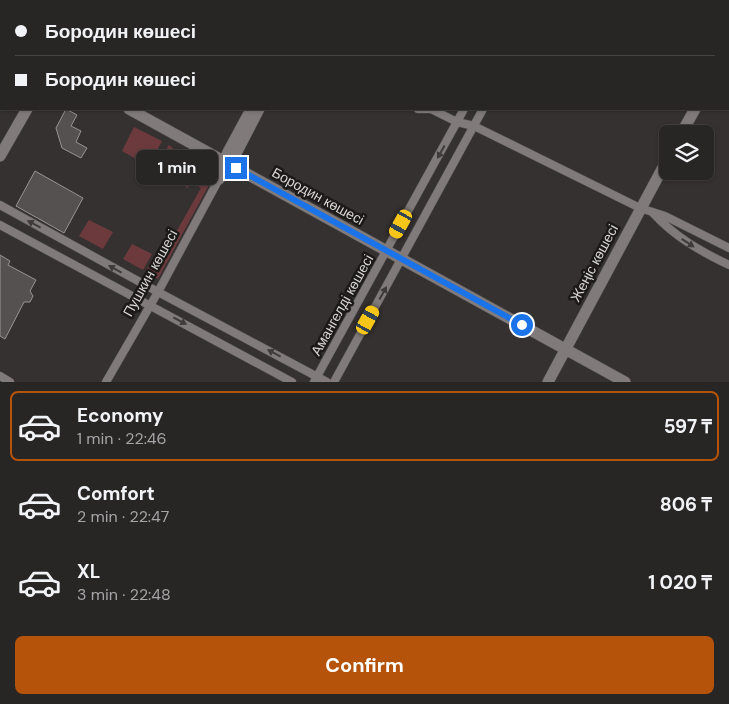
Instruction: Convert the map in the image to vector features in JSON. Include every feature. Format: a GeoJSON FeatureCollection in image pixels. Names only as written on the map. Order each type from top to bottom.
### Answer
{"type":"FeatureCollection","features":[{"type":"Feature","properties":{"kind":"street"},"geometry":{"type":"LineString","coordinates":[[0,156],[26,110]]}},
{"type":"Feature","properties":{"kind":"street","name":"Бородин көшесі"},"geometry":{"type":"LineString","coordinates":[[131,110],[625,382]]}},
{"type":"Feature","properties":{"kind":"street","name":"Пушкин көшесі"},"geometry":{"type":"LineString","coordinates":[[106,382],[151,305],[219,179],[251,110]]}},
{"type":"Feature","properties":{"kind":"street","name":"Пушкин көшесі"},"geometry":{"type":"LineString","coordinates":[[227,163],[258,110]]}},
{"type":"Feature","properties":{"kind":"street"},"geometry":{"type":"LineString","coordinates":[[433,110],[457,122],[474,126],[640,208],[665,216],[729,248]]}},
{"type":"Feature","properties":{"kind":"street","name":"Амангелді көшесі"},"geometry":{"type":"LineString","coordinates":[[316,379],[463,110]]}},
{"type":"Feature","properties":{"kind":"street"},"geometry":{"type":"LineString","coordinates":[[334,382],[482,110]]}},
{"type":"Feature","properties":{"kind":"street"},"geometry":{"type":"LineString","coordinates":[[686,125],[694,110]]}},
{"type":"Feature","properties":{"kind":"street","name":"Жеңіс көшесі"},"geometry":{"type":"LineString","coordinates":[[548,382],[659,174]]}},
{"type":"Feature","properties":{"kind":"street"},"geometry":{"type":"LineString","coordinates":[[0,206],[316,379],[327,382]]}},
{"type":"Feature","properties":{"kind":"street"},"geometry":{"type":"LineString","coordinates":[[653,213],[677,236],[702,252],[729,265]]}},
{"type":"Feature","properties":{"kind":"street"},"geometry":{"type":"LineString","coordinates":[[0,225],[292,382]]}},
{"type":"Feature","properties":{"kind":"street"},"geometry":{"type":"LineString","coordinates":[[60,258],[68,242]]}},
{"type":"Feature","properties":{"kind":"street"},"geometry":{"type":"LineString","coordinates":[[214,340],[222,326]]}},
{"type":"Feature","properties":{"kind":"street"},"geometry":{"type":"LineString","coordinates":[[0,376],[10,382]]}},
{"type":"Feature","properties":{"kind":"shaded area"},"geometry":{"type":"Polygon","coordinates":[[[134,127],[162,141],[149,166],[122,151],[134,127]]]}},
{"type":"Feature","properties":{"kind":"shaded area"},"geometry":{"type":"Polygon","coordinates":[[[169,145],[175,150],[162,175],[155,170],[169,145]]]}},
{"type":"Feature","properties":{"kind":"shaded area"},"geometry":{"type":"Polygon","coordinates":[[[182,152],[201,164],[188,188],[169,177],[182,152]]]}},
{"type":"Feature","properties":{"kind":"shaded area"},"geometry":{"type":"Polygon","coordinates":[[[203,165],[216,172],[158,279],[145,272],[154,256],[161,259],[201,188],[194,184],[203,165]]]}},
{"type":"Feature","properties":{"kind":"shaded area"},"geometry":{"type":"Polygon","coordinates":[[[89,220],[113,232],[103,249],[79,236],[89,220]]]}},
{"type":"Feature","properties":{"kind":"shaded area"},"geometry":{"type":"Polygon","coordinates":[[[132,244],[152,254],[143,270],[123,259],[132,244]]]}},
{"type":"Feature","properties":{"kind":"building"},"geometry":{"type":"Polygon","coordinates":[[[65,110],[77,115],[71,126],[81,131],[76,142],[87,148],[81,158],[62,148],[56,128],[65,110]]]}},
{"type":"Feature","properties":{"kind":"building"},"geometry":{"type":"Polygon","coordinates":[[[35,171],[83,198],[64,233],[16,206],[35,171]]]}},
{"type":"Feature","properties":{"kind":"building"},"geometry":{"type":"Polygon","coordinates":[[[0,255],[10,261],[8,265],[36,280],[30,291],[33,296],[30,302],[24,302],[5,339],[0,336],[0,255]]]}},
{"type":"Feature","properties":{"kind":"route"},"geometry":{"type":"LineString","coordinates":[[236,168],[522,325]]}}]}
